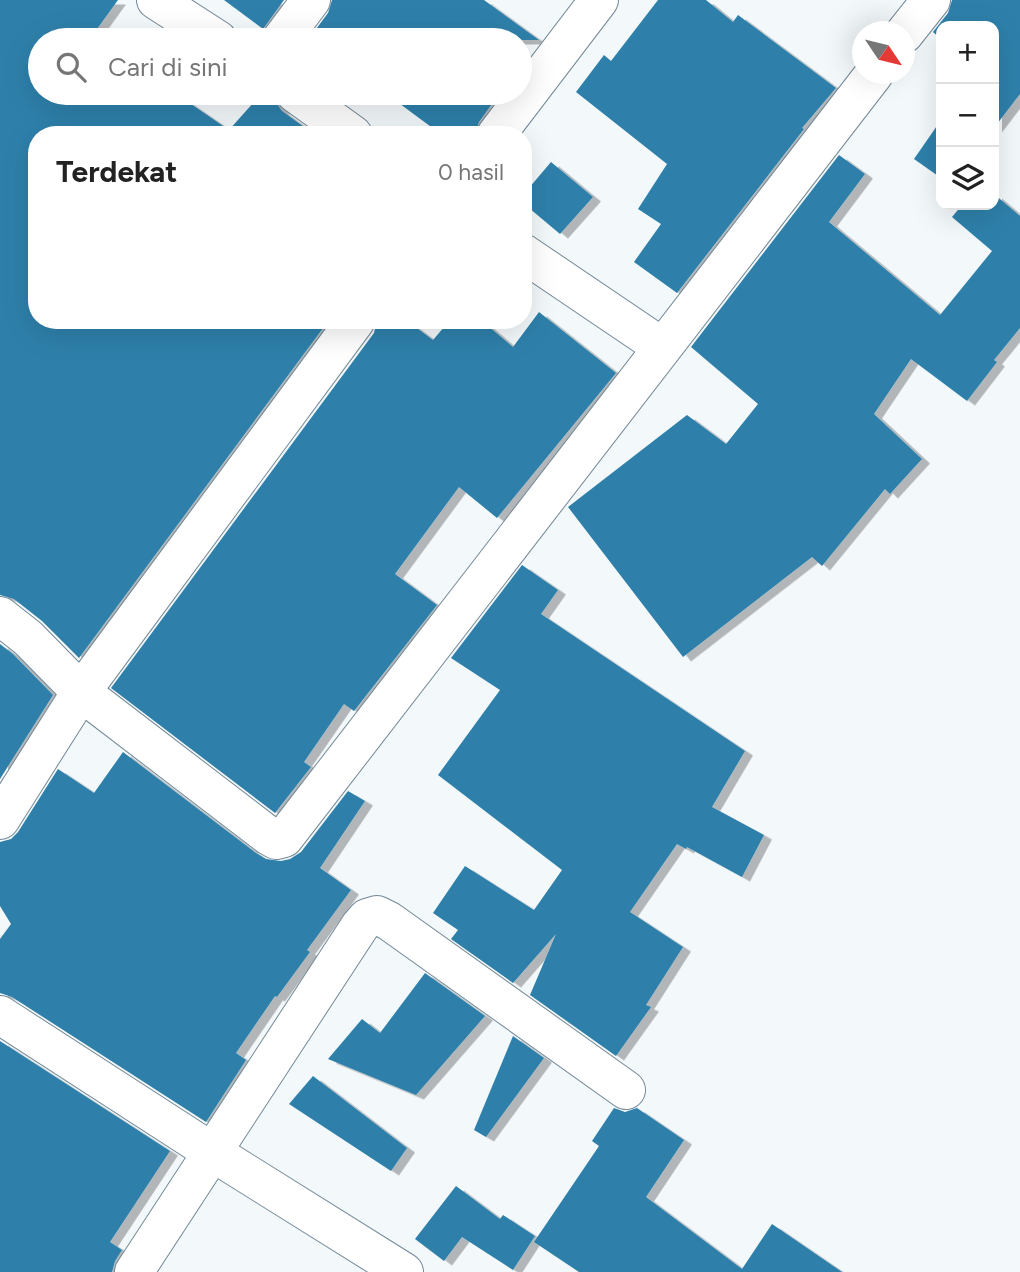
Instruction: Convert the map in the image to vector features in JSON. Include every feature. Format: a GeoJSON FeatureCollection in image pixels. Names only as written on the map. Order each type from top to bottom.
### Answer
{"type":"FeatureCollection","features":[{"type":"Feature","properties":{"kind":"street"},"geometry":{"type":"LineString","coordinates":[[156,0],[199,28]]}},
{"type":"Feature","properties":{"kind":"street"},"geometry":{"type":"LineString","coordinates":[[290,28],[311,0]]}},
{"type":"Feature","properties":{"kind":"street"},"geometry":{"type":"LineString","coordinates":[[532,88],[599,0]]}},
{"type":"Feature","properties":{"kind":"street"},"geometry":{"type":"LineString","coordinates":[[915,21],[931,0]]}},
{"type":"Feature","properties":{"kind":"street"},"geometry":{"type":"LineString","coordinates":[[0,615],[28,638],[81,692],[269,836],[276,840],[284,838],[866,84]]}},
{"type":"Feature","properties":{"kind":"street"},"geometry":{"type":"LineString","coordinates":[[312,105],[341,126]]}},
{"type":"Feature","properties":{"kind":"street"},"geometry":{"type":"LineString","coordinates":[[503,126],[519,105]]}},
{"type":"Feature","properties":{"kind":"street"},"geometry":{"type":"LineString","coordinates":[[532,259],[662,347]]}},
{"type":"Feature","properties":{"kind":"street"},"geometry":{"type":"LineString","coordinates":[[0,820],[81,692],[349,329]]}},
{"type":"Feature","properties":{"kind":"street"},"geometry":{"type":"LineString","coordinates":[[134,1272],[367,918],[377,915],[389,921],[626,1090]]}},
{"type":"Feature","properties":{"kind":"street"},"geometry":{"type":"LineString","coordinates":[[0,1015],[404,1272]]}},
{"type":"Feature","properties":{"kind":"building"},"geometry":{"type":"Polygon","coordinates":[[[0,0],[118,0],[98,28],[28,28],[28,105],[193,105],[223,126],[28,126],[28,329],[322,329],[79,658],[42,621],[14,599],[0,595],[0,0]]]}},
{"type":"Feature","properties":{"kind":"building"},"geometry":{"type":"Polygon","coordinates":[[[224,0],[284,0],[262,28],[224,0]]]}},
{"type":"Feature","properties":{"kind":"building"},"geometry":{"type":"Polygon","coordinates":[[[332,0],[484,0],[522,28],[317,28],[328,13],[332,0]]]}},
{"type":"Feature","properties":{"kind":"building"},"geometry":{"type":"Polygon","coordinates":[[[658,0],[706,0],[733,22],[738,15],[836,88],[802,128],[804,129],[677,293],[634,262],[661,224],[638,209],[667,164],[576,92],[604,55],[611,61],[658,0]]]}},
{"type":"Feature","properties":{"kind":"building"},"geometry":{"type":"Polygon","coordinates":[[[952,0],[1020,0],[1020,94],[999,121],[999,21],[942,21],[948,13],[952,0]]]}},
{"type":"Feature","properties":{"kind":"building"},"geometry":{"type":"Polygon","coordinates":[[[251,105],[278,105],[303,126],[233,126],[251,105]]]}},
{"type":"Feature","properties":{"kind":"building"},"geometry":{"type":"Polygon","coordinates":[[[401,105],[491,105],[478,126],[430,126],[401,105]]]}},
{"type":"Feature","properties":{"kind":"building"},"geometry":{"type":"Polygon","coordinates":[[[936,127],[936,174],[914,159],[936,127]]]}},
{"type":"Feature","properties":{"kind":"building"},"geometry":{"type":"Polygon","coordinates":[[[839,155],[865,174],[829,222],[940,315],[992,251],[952,217],[958,210],[999,210],[999,198],[1020,216],[1020,328],[994,360],[997,362],[967,401],[911,359],[874,414],[922,459],[890,494],[885,489],[822,566],[812,557],[683,657],[568,507],[687,415],[726,444],[758,404],[691,347],[839,155]]]}},
{"type":"Feature","properties":{"kind":"building"},"geometry":{"type":"Polygon","coordinates":[[[551,162],[593,197],[560,234],[532,211],[532,184],[551,162]]]}},
{"type":"Feature","properties":{"kind":"building"},"geometry":{"type":"Polygon","coordinates":[[[539,312],[616,373],[497,518],[459,487],[395,574],[437,605],[354,711],[344,704],[304,762],[311,767],[275,813],[111,688],[375,329],[418,329],[433,340],[442,329],[492,329],[513,347],[526,329],[532,329],[532,321],[539,312]]]}},
{"type":"Feature","properties":{"kind":"building"},"geometry":{"type":"Polygon","coordinates":[[[522,565],[558,590],[541,614],[745,751],[712,807],[764,835],[742,877],[677,844],[630,912],[683,947],[646,1005],[651,1007],[616,1056],[530,995],[556,934],[513,983],[451,939],[458,930],[433,913],[465,866],[534,910],[562,870],[438,775],[500,690],[451,658],[522,565]]]}},
{"type":"Feature","properties":{"kind":"building"},"geometry":{"type":"Polygon","coordinates":[[[0,644],[53,695],[0,779],[0,644]]]}},
{"type":"Feature","properties":{"kind":"building"},"geometry":{"type":"Polygon","coordinates":[[[123,752],[266,859],[281,861],[301,852],[348,791],[365,801],[320,868],[351,890],[307,950],[310,952],[277,997],[275,996],[236,1053],[246,1060],[206,1122],[12,997],[0,993],[0,939],[11,924],[0,906],[0,842],[11,839],[18,832],[58,769],[94,793],[123,752]]]}},
{"type":"Feature","properties":{"kind":"building"},"geometry":{"type":"Polygon","coordinates":[[[425,973],[485,1016],[416,1095],[328,1059],[362,1019],[380,1033],[425,973]]]}},
{"type":"Feature","properties":{"kind":"building"},"geometry":{"type":"Polygon","coordinates":[[[513,1036],[544,1058],[486,1137],[474,1130],[513,1036]]]}},
{"type":"Feature","properties":{"kind":"building"},"geometry":{"type":"Polygon","coordinates":[[[0,1041],[170,1151],[110,1242],[122,1250],[112,1272],[0,1272],[0,1041]]]}},
{"type":"Feature","properties":{"kind":"building"},"geometry":{"type":"Polygon","coordinates":[[[313,1076],[407,1148],[391,1171],[289,1104],[313,1076]]]}},
{"type":"Feature","properties":{"kind":"building"},"geometry":{"type":"Polygon","coordinates":[[[614,1108],[625,1112],[637,1108],[684,1140],[646,1197],[742,1269],[772,1224],[842,1272],[579,1272],[534,1242],[599,1146],[592,1141],[614,1108]]]}},
{"type":"Feature","properties":{"kind":"building"},"geometry":{"type":"Polygon","coordinates":[[[456,1186],[500,1219],[503,1215],[535,1236],[513,1270],[462,1237],[444,1261],[415,1239],[456,1186]]]}}]}
